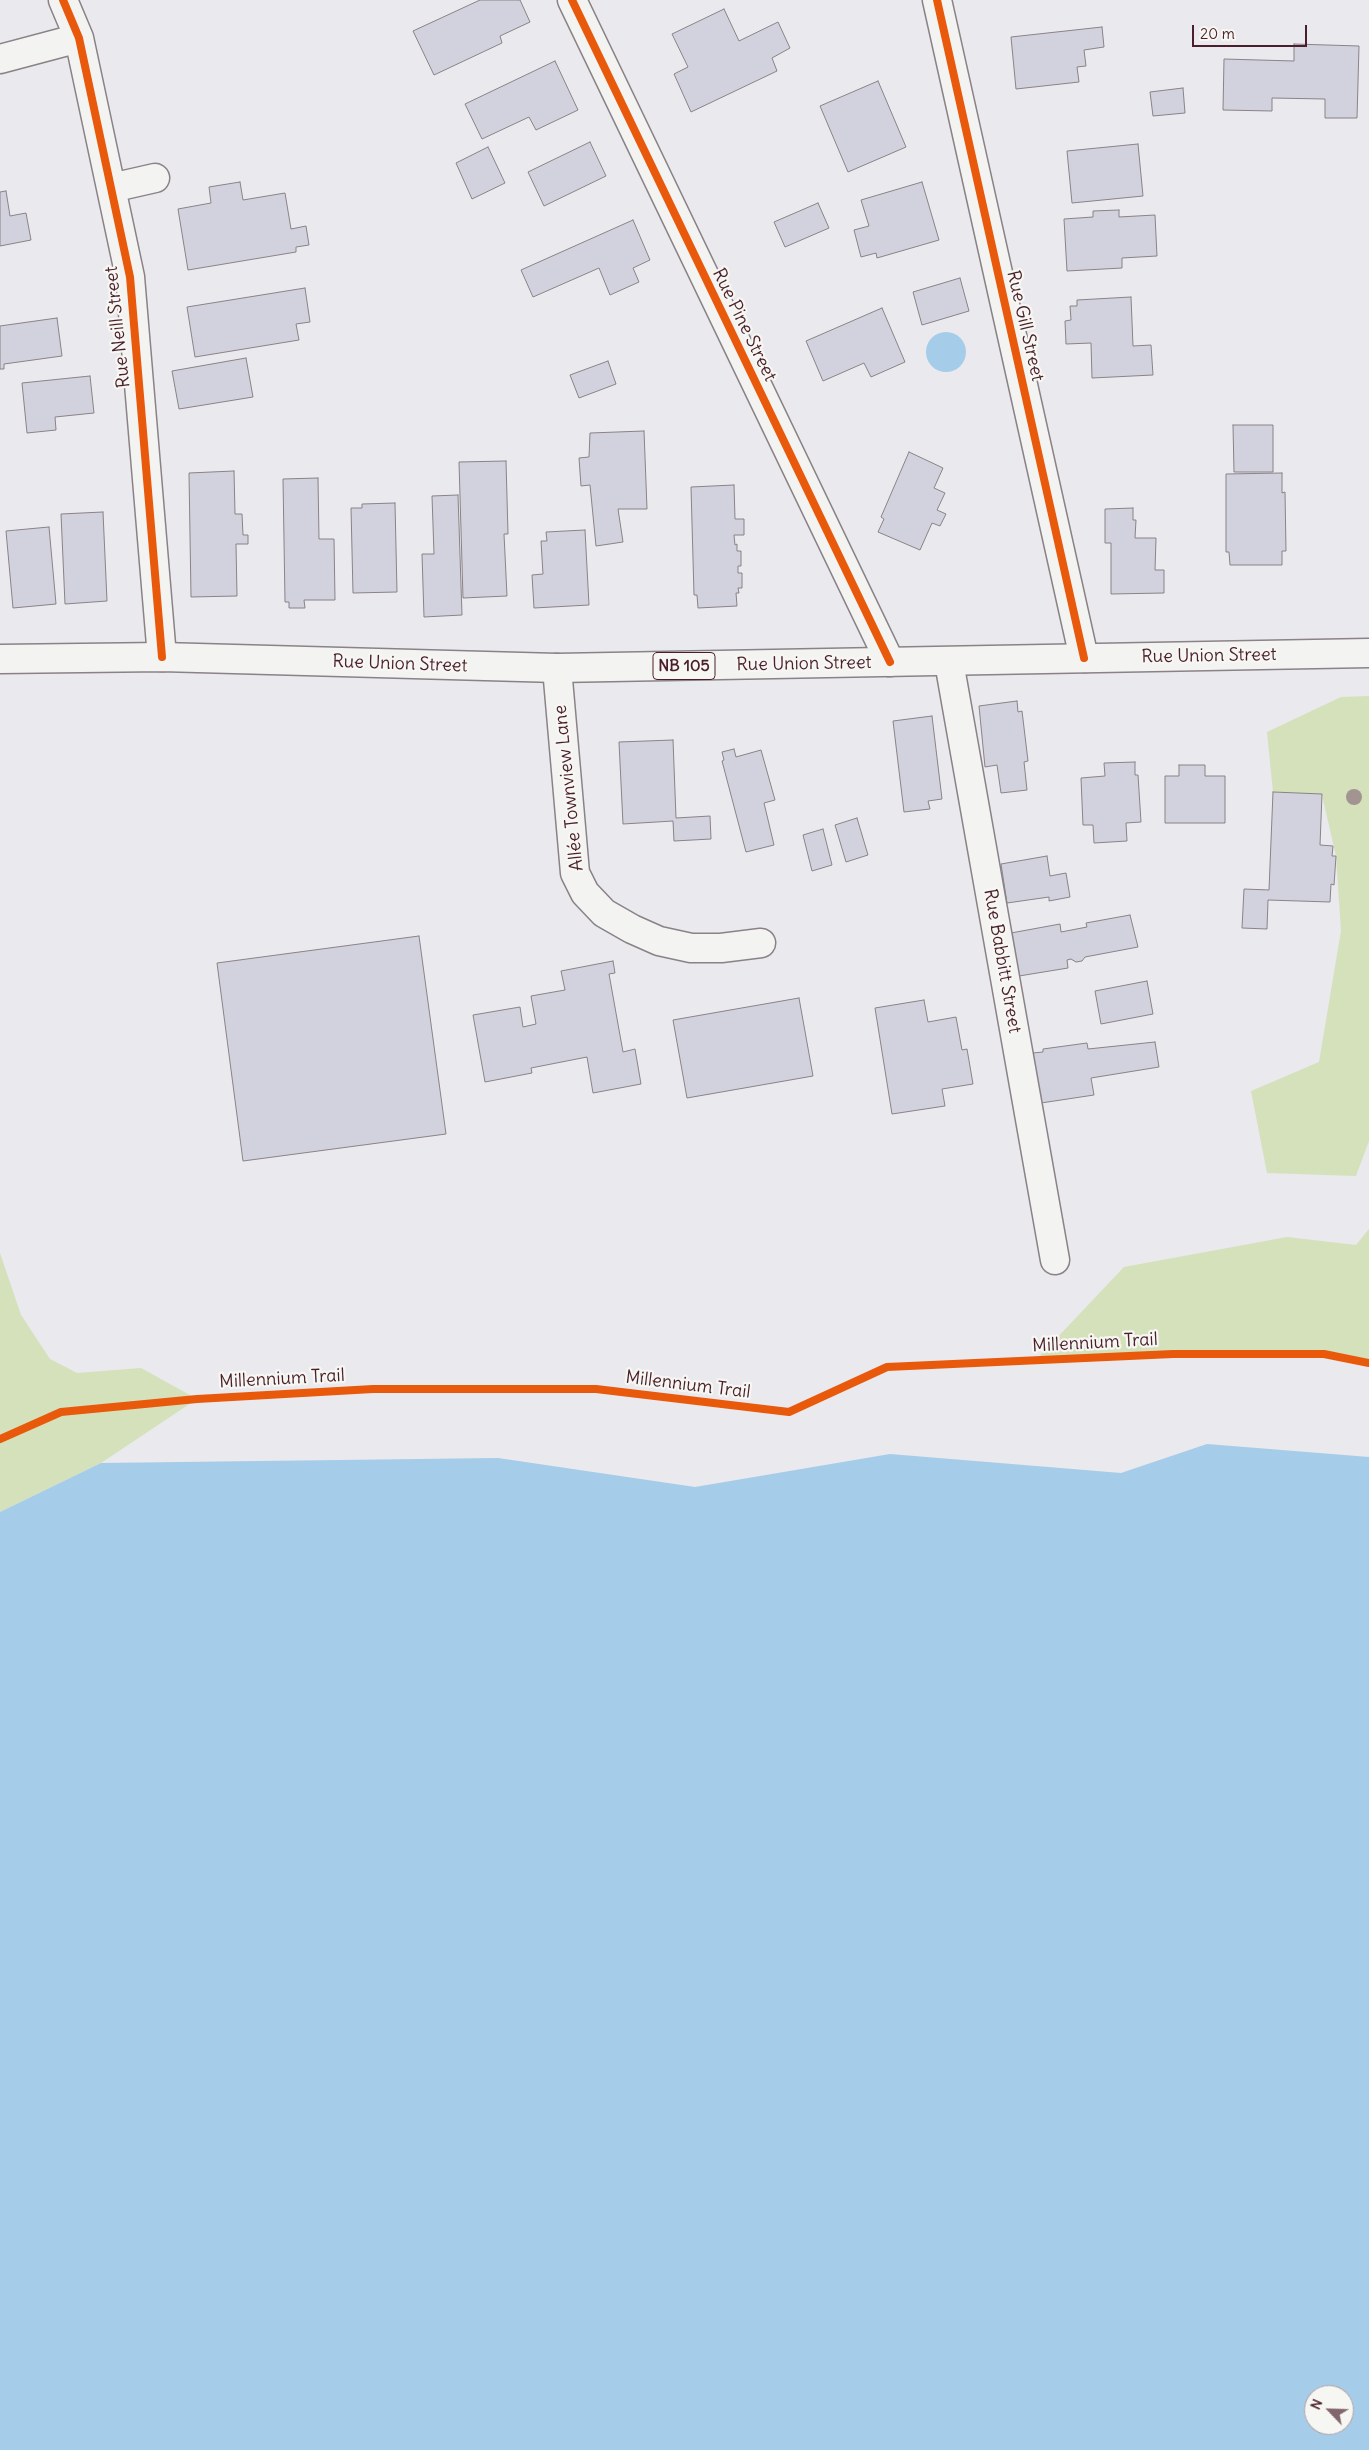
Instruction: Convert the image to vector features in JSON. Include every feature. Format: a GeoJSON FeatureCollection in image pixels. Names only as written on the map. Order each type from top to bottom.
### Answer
{"type":"FeatureCollection","features":[{"type":"Feature","properties":{"kind":"street","name":"Rue Neill Street"},"geometry":{"type":"LineString","coordinates":[[63,0],[79,38],[130,277],[162,657]]}},
{"type":"Feature","properties":{"kind":"street","name":"Rue Pine Street"},"geometry":{"type":"LineString","coordinates":[[572,0],[890,662]]}},
{"type":"Feature","properties":{"kind":"street","name":"Rue Gill Street"},"geometry":{"type":"LineString","coordinates":[[937,0],[1084,658]]}},
{"type":"Feature","properties":{"kind":"street"},"geometry":{"type":"LineString","coordinates":[[0,58],[79,38]]}},
{"type":"Feature","properties":{"kind":"street"},"geometry":{"type":"LineString","coordinates":[[111,188],[155,178]]}},
{"type":"Feature","properties":{"kind":"street","name":"Rue Union Street"},"geometry":{"type":"LineString","coordinates":[[0,659],[162,657],[557,668],[1369,654]]}},
{"type":"Feature","properties":{"kind":"street","name":"Rue Babbitt Street"},"geometry":{"type":"LineString","coordinates":[[949,662],[1055,1260]]}},
{"type":"Feature","properties":{"kind":"street","name":"Allée Townview Lane"},"geometry":{"type":"LineString","coordinates":[[557,668],[575,873],[585,893],[604,914],[659,941],[691,948],[721,948],[761,943]]}},
{"type":"Feature","properties":{"kind":"green space"},"geometry":{"type":"Polygon","coordinates":[[[1369,696],[1369,1141],[1356,1176],[1267,1173],[1251,1091],[1319,1062],[1341,931],[1336,856],[1322,795],[1273,792],[1267,732],[1341,697],[1369,696]]]}},
{"type":"Feature","properties":{"kind":"green space"},"geometry":{"type":"Polygon","coordinates":[[[1369,1229],[1369,1363],[1324,1354],[1173,1354],[1035,1361],[1124,1267],[1287,1237],[1356,1245],[1369,1229]]]}},
{"type":"Feature","properties":{"kind":"green space"},"geometry":{"type":"Polygon","coordinates":[[[0,1253],[21,1315],[50,1359],[77,1373],[141,1368],[197,1399],[101,1463],[0,1512],[0,1253]]]}},
{"type":"Feature","properties":{"kind":"water"},"geometry":{"type":"Polygon","coordinates":[[[950,332],[957,335],[963,341],[966,352],[965,360],[957,369],[950,372],[942,372],[935,369],[927,360],[926,348],[929,341],[938,333],[950,332]]]}},
{"type":"Feature","properties":{"kind":"water"},"geometry":{"type":"Polygon","coordinates":[[[1207,1444],[1369,1457],[1369,2450],[0,2450],[0,1512],[101,1463],[498,1458],[695,1487],[890,1454],[1121,1473],[1207,1444]]]}},
{"type":"Feature","properties":{"kind":"building"},"geometry":{"type":"Polygon","coordinates":[[[480,0],[520,0],[530,22],[500,36],[502,43],[434,75],[413,31],[480,0]]]}},
{"type":"Feature","properties":{"kind":"building"},"geometry":{"type":"Polygon","coordinates":[[[724,9],[739,41],[778,22],[790,48],[772,58],[777,71],[691,112],[674,74],[688,67],[672,34],[724,9]]]}},
{"type":"Feature","properties":{"kind":"building"},"geometry":{"type":"Polygon","coordinates":[[[1102,27],[1104,47],[1084,50],[1086,66],[1077,67],[1079,82],[1016,89],[1011,37],[1102,27]]]}},
{"type":"Feature","properties":{"kind":"building"},"geometry":{"type":"Polygon","coordinates":[[[1294,44],[1359,46],[1357,118],[1325,118],[1325,99],[1272,98],[1272,111],[1223,110],[1224,59],[1294,61],[1294,44]]]}},
{"type":"Feature","properties":{"kind":"building"},"geometry":{"type":"Polygon","coordinates":[[[555,61],[578,110],[536,130],[529,117],[482,139],[465,104],[555,61]]]}},
{"type":"Feature","properties":{"kind":"building"},"geometry":{"type":"Polygon","coordinates":[[[878,81],[906,147],[848,172],[820,106],[878,81]]]}},
{"type":"Feature","properties":{"kind":"building"},"geometry":{"type":"Polygon","coordinates":[[[1183,88],[1185,113],[1153,116],[1150,92],[1183,88]]]}},
{"type":"Feature","properties":{"kind":"building"},"geometry":{"type":"Polygon","coordinates":[[[590,142],[606,176],[544,206],[528,172],[590,142]]]}},
{"type":"Feature","properties":{"kind":"building"},"geometry":{"type":"Polygon","coordinates":[[[1138,144],[1143,196],[1072,203],[1067,151],[1138,144]]]}},
{"type":"Feature","properties":{"kind":"building"},"geometry":{"type":"Polygon","coordinates":[[[488,147],[505,183],[472,199],[456,163],[488,147]]]}},
{"type":"Feature","properties":{"kind":"building"},"geometry":{"type":"Polygon","coordinates":[[[240,182],[243,200],[285,193],[291,229],[306,226],[309,245],[296,247],[296,252],[188,270],[178,209],[211,203],[209,187],[240,182]]]}},
{"type":"Feature","properties":{"kind":"building"},"geometry":{"type":"Polygon","coordinates":[[[922,182],[939,240],[877,258],[876,253],[861,257],[854,230],[869,226],[861,200],[922,182]]]}},
{"type":"Feature","properties":{"kind":"building"},"geometry":{"type":"Polygon","coordinates":[[[6,191],[10,216],[26,213],[31,240],[0,246],[0,192],[6,191]]]}},
{"type":"Feature","properties":{"kind":"building"},"geometry":{"type":"Polygon","coordinates":[[[818,203],[829,228],[785,247],[774,222],[818,203]]]}},
{"type":"Feature","properties":{"kind":"building"},"geometry":{"type":"Polygon","coordinates":[[[1119,210],[1119,217],[1155,215],[1157,256],[1122,258],[1122,268],[1067,271],[1064,219],[1093,217],[1093,211],[1119,210]]]}},
{"type":"Feature","properties":{"kind":"building"},"geometry":{"type":"Polygon","coordinates":[[[633,220],[650,260],[633,268],[639,282],[610,295],[599,268],[533,297],[521,270],[633,220]]]}},
{"type":"Feature","properties":{"kind":"building"},"geometry":{"type":"Polygon","coordinates":[[[960,278],[969,311],[922,325],[913,292],[960,278]]]}},
{"type":"Feature","properties":{"kind":"building"},"geometry":{"type":"Polygon","coordinates":[[[305,288],[310,322],[296,324],[299,340],[195,357],[187,307],[305,288]]]}},
{"type":"Feature","properties":{"kind":"building"},"geometry":{"type":"Polygon","coordinates":[[[1131,297],[1133,346],[1151,345],[1153,375],[1092,378],[1091,343],[1066,344],[1065,321],[1071,320],[1070,306],[1077,306],[1077,300],[1131,297]]]}},
{"type":"Feature","properties":{"kind":"building"},"geometry":{"type":"Polygon","coordinates":[[[882,308],[905,362],[871,377],[864,363],[823,381],[806,341],[882,308]]]}},
{"type":"Feature","properties":{"kind":"building"},"geometry":{"type":"Polygon","coordinates":[[[57,318],[62,356],[4,364],[4,369],[0,369],[0,326],[57,318]]]}},
{"type":"Feature","properties":{"kind":"building"},"geometry":{"type":"Polygon","coordinates":[[[246,358],[253,397],[179,409],[172,371],[246,358]]]}},
{"type":"Feature","properties":{"kind":"building"},"geometry":{"type":"Polygon","coordinates":[[[608,361],[616,384],[579,398],[570,375],[608,361]]]}},
{"type":"Feature","properties":{"kind":"building"},"geometry":{"type":"Polygon","coordinates":[[[90,376],[94,413],[55,417],[56,430],[27,433],[22,383],[90,376]]]}},
{"type":"Feature","properties":{"kind":"building"},"geometry":{"type":"Polygon","coordinates":[[[1233,425],[1273,425],[1273,472],[1234,472],[1233,425]]]}},
{"type":"Feature","properties":{"kind":"building"},"geometry":{"type":"Polygon","coordinates":[[[644,431],[647,509],[618,509],[623,542],[596,546],[590,485],[581,486],[579,458],[589,457],[590,433],[644,431]]]}},
{"type":"Feature","properties":{"kind":"building"},"geometry":{"type":"Polygon","coordinates":[[[909,452],[943,468],[934,488],[945,493],[937,510],[946,514],[940,526],[932,523],[920,550],[878,532],[884,519],[881,517],[909,452]]]}},
{"type":"Feature","properties":{"kind":"building"},"geometry":{"type":"Polygon","coordinates":[[[506,461],[508,534],[504,534],[507,596],[463,598],[459,462],[506,461]]]}},
{"type":"Feature","properties":{"kind":"building"},"geometry":{"type":"Polygon","coordinates":[[[234,471],[235,514],[242,514],[243,535],[248,535],[248,544],[236,544],[237,596],[191,597],[189,473],[234,471]]]}},
{"type":"Feature","properties":{"kind":"building"},"geometry":{"type":"Polygon","coordinates":[[[1282,473],[1282,493],[1285,492],[1286,551],[1282,551],[1282,565],[1230,565],[1229,552],[1226,552],[1226,474],[1282,473]]]}},
{"type":"Feature","properties":{"kind":"building"},"geometry":{"type":"Polygon","coordinates":[[[318,478],[319,539],[334,539],[335,600],[304,600],[305,608],[289,608],[289,602],[285,602],[283,479],[318,478]]]}},
{"type":"Feature","properties":{"kind":"building"},"geometry":{"type":"Polygon","coordinates":[[[734,485],[735,519],[744,519],[744,535],[734,535],[737,551],[741,551],[741,566],[738,566],[738,573],[742,573],[742,588],[738,588],[739,593],[736,593],[737,606],[698,608],[697,595],[694,595],[691,487],[734,485]]]}},
{"type":"Feature","properties":{"kind":"building"},"geometry":{"type":"Polygon","coordinates":[[[458,495],[462,615],[424,617],[422,554],[434,554],[432,496],[458,495]]]}},
{"type":"Feature","properties":{"kind":"building"},"geometry":{"type":"Polygon","coordinates":[[[395,503],[397,592],[353,593],[351,508],[362,508],[362,504],[395,503]]]}},
{"type":"Feature","properties":{"kind":"building"},"geometry":{"type":"Polygon","coordinates":[[[1133,508],[1133,520],[1136,520],[1135,538],[1156,538],[1155,570],[1164,570],[1164,593],[1111,594],[1111,543],[1105,543],[1105,509],[1133,508]]]}},
{"type":"Feature","properties":{"kind":"building"},"geometry":{"type":"Polygon","coordinates":[[[103,512],[107,601],[65,604],[61,514],[103,512]]]}},
{"type":"Feature","properties":{"kind":"building"},"geometry":{"type":"Polygon","coordinates":[[[49,527],[56,604],[13,608],[6,531],[49,527]]]}},
{"type":"Feature","properties":{"kind":"building"},"geometry":{"type":"Polygon","coordinates":[[[585,530],[589,605],[534,608],[532,575],[543,574],[541,541],[547,541],[546,532],[585,530]]]}},
{"type":"Feature","properties":{"kind":"building"},"geometry":{"type":"Polygon","coordinates":[[[1017,701],[1018,712],[1022,711],[1028,761],[1024,762],[1027,790],[1001,793],[997,765],[985,767],[979,706],[1017,701]]]}},
{"type":"Feature","properties":{"kind":"building"},"geometry":{"type":"Polygon","coordinates":[[[932,716],[942,799],[928,801],[930,809],[904,812],[893,721],[932,716]]]}},
{"type":"Feature","properties":{"kind":"building"},"geometry":{"type":"Polygon","coordinates":[[[673,740],[676,818],[710,816],[711,839],[674,841],[673,821],[623,824],[619,742],[673,740]]]}},
{"type":"Feature","properties":{"kind":"building"},"geometry":{"type":"Polygon","coordinates":[[[734,749],[736,757],[761,750],[775,800],[764,803],[774,845],[746,852],[722,761],[724,760],[722,752],[734,749]]]}},
{"type":"Feature","properties":{"kind":"building"},"geometry":{"type":"Polygon","coordinates":[[[1135,762],[1135,775],[1138,775],[1141,822],[1126,823],[1127,841],[1094,843],[1093,825],[1083,825],[1081,778],[1105,776],[1104,763],[1135,762]]]}},
{"type":"Feature","properties":{"kind":"building"},"geometry":{"type":"Polygon","coordinates":[[[1179,765],[1205,765],[1205,776],[1225,776],[1225,823],[1165,823],[1165,776],[1179,776],[1179,765]]]}},
{"type":"Feature","properties":{"kind":"building"},"geometry":{"type":"Polygon","coordinates":[[[1273,792],[1322,794],[1320,845],[1333,846],[1332,856],[1336,856],[1334,885],[1331,884],[1330,902],[1268,900],[1267,929],[1242,928],[1244,889],[1269,890],[1273,792]]]}},
{"type":"Feature","properties":{"kind":"building"},"geometry":{"type":"Polygon","coordinates":[[[857,818],[868,855],[846,862],[835,825],[857,818]]]}},
{"type":"Feature","properties":{"kind":"building"},"geometry":{"type":"Polygon","coordinates":[[[823,829],[832,865],[812,871],[803,835],[823,829]]]}},
{"type":"Feature","properties":{"kind":"building"},"geometry":{"type":"Polygon","coordinates":[[[1047,856],[1050,876],[1066,873],[1070,897],[1049,901],[1049,897],[1007,903],[1001,864],[1047,856]]]}},
{"type":"Feature","properties":{"kind":"building"},"geometry":{"type":"Polygon","coordinates":[[[1130,915],[1138,947],[1085,957],[1082,961],[1076,962],[1071,959],[1067,960],[1068,968],[1019,976],[1011,933],[1060,924],[1061,932],[1087,927],[1086,923],[1130,915]]]}},
{"type":"Feature","properties":{"kind":"building"},"geometry":{"type":"Polygon","coordinates":[[[419,936],[446,1134],[243,1161],[217,963],[419,936]]]}},
{"type":"Feature","properties":{"kind":"building"},"geometry":{"type":"Polygon","coordinates":[[[613,961],[615,973],[609,974],[623,1052],[635,1049],[641,1084],[593,1093],[587,1057],[531,1068],[532,1073],[485,1082],[473,1015],[520,1007],[523,1027],[536,1024],[531,996],[565,990],[561,971],[613,961]]]}},
{"type":"Feature","properties":{"kind":"building"},"geometry":{"type":"Polygon","coordinates":[[[1147,981],[1153,1014],[1101,1024],[1095,991],[1147,981]]]}},
{"type":"Feature","properties":{"kind":"building"},"geometry":{"type":"Polygon","coordinates":[[[799,998],[813,1076],[687,1098],[673,1020],[799,998]]]}},
{"type":"Feature","properties":{"kind":"building"},"geometry":{"type":"Polygon","coordinates":[[[924,1000],[928,1022],[956,1017],[962,1050],[967,1049],[973,1084],[942,1089],[945,1106],[892,1114],[875,1008],[924,1000]]]}},
{"type":"Feature","properties":{"kind":"building"},"geometry":{"type":"Polygon","coordinates":[[[1155,1042],[1159,1067],[1091,1078],[1094,1095],[1041,1103],[1033,1053],[1043,1052],[1043,1049],[1087,1043],[1088,1049],[1155,1042]]]}},
{"type":"Feature","properties":{"kind":"cycle path"},"geometry":{"type":"LineString","coordinates":[[63,0],[79,38],[130,277],[162,657]]}},
{"type":"Feature","properties":{"kind":"cycle path"},"geometry":{"type":"LineString","coordinates":[[572,0],[890,662]]}},
{"type":"Feature","properties":{"kind":"cycle path"},"geometry":{"type":"LineString","coordinates":[[937,0],[1084,658]]}},
{"type":"Feature","properties":{"kind":"cycle path","name":"Millennium Trail"},"geometry":{"type":"LineString","coordinates":[[0,1439],[61,1412],[197,1399],[373,1389],[596,1389],[789,1412],[887,1367],[1173,1354],[1324,1354],[1369,1363]]}}]}
